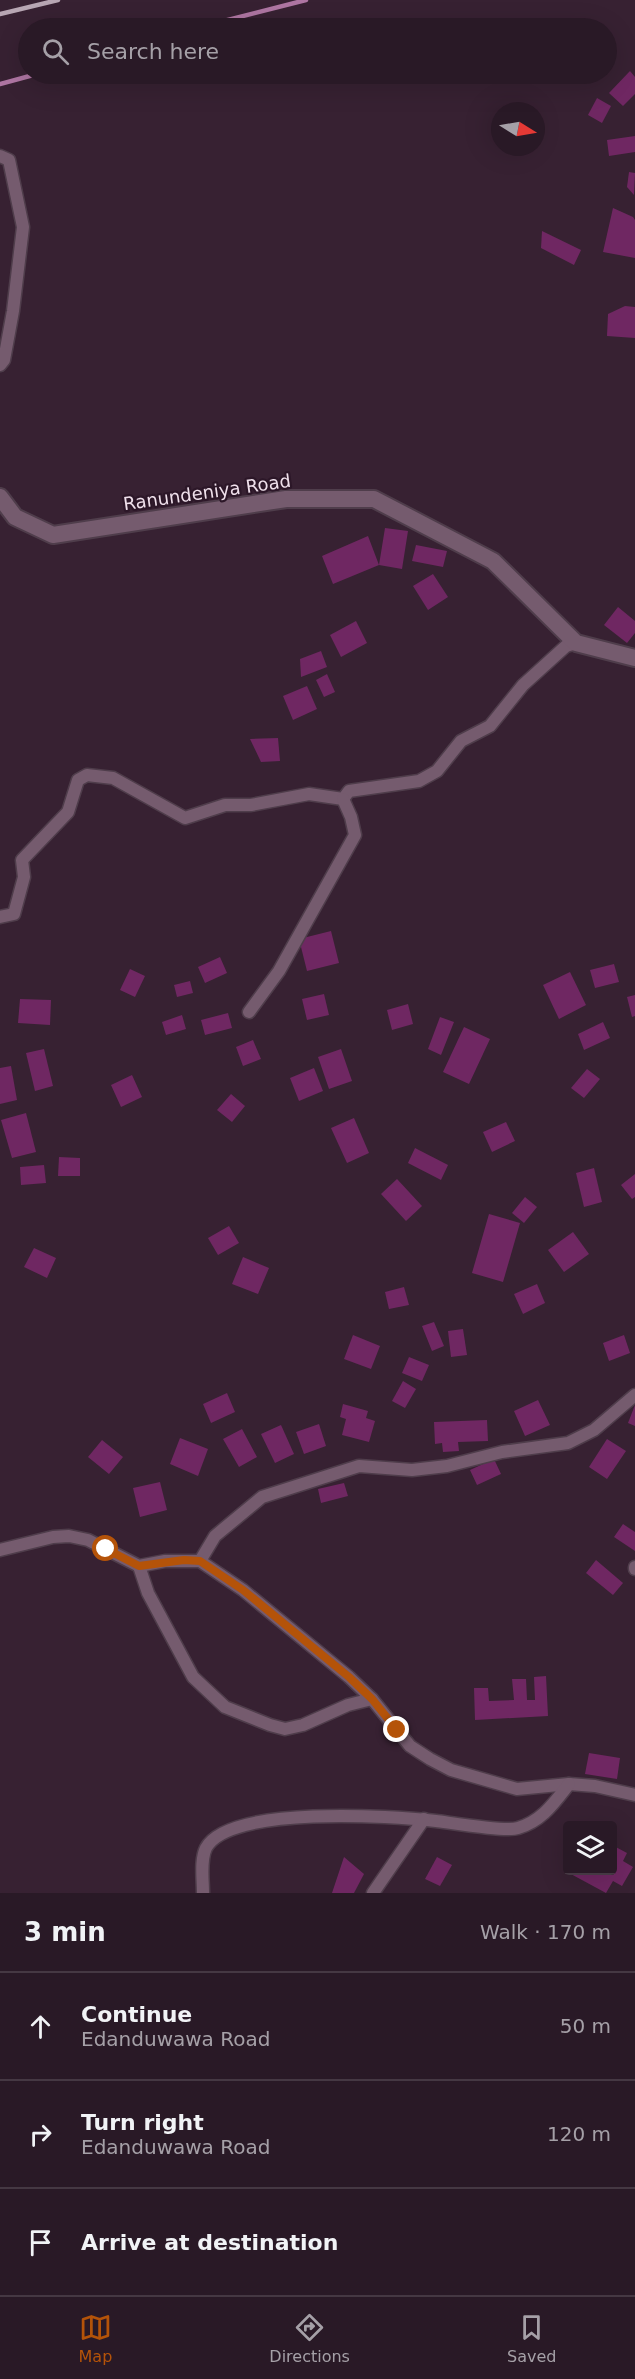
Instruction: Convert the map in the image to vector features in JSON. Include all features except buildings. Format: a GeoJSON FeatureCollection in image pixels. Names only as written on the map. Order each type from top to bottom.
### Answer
{"type":"FeatureCollection","features":[{"type":"Feature","properties":{"kind":"main road","name":"Ranundeniya Road"},"geometry":{"type":"LineString","coordinates":[[0,497],[15,518],[53,534],[286,499],[374,499],[493,561],[576,643]]}},
{"type":"Feature","properties":{"kind":"main road"},"geometry":{"type":"LineString","coordinates":[[576,643],[635,658]]}},
{"type":"Feature","properties":{"kind":"street"},"geometry":{"type":"LineString","coordinates":[[0,156],[9,160],[23,227],[13,311],[4,360],[0,365]]}},
{"type":"Feature","properties":{"kind":"street"},"geometry":{"type":"LineString","coordinates":[[343,799],[349,791],[419,781],[437,771],[461,741],[490,726],[523,685],[566,646],[576,643]]}},
{"type":"Feature","properties":{"kind":"street"},"geometry":{"type":"LineString","coordinates":[[0,917],[14,914],[24,878],[22,860],[68,812],[78,780],[87,775],[112,778],[185,818],[225,805],[251,805],[309,794],[343,799]]}},
{"type":"Feature","properties":{"kind":"street"},"geometry":{"type":"LineString","coordinates":[[249,1012],[279,971],[355,835],[351,817],[343,799]]}},
{"type":"Feature","properties":{"kind":"street"},"geometry":{"type":"LineString","coordinates":[[200,1561],[215,1536],[262,1497],[359,1466],[412,1470],[447,1466],[502,1452],[568,1443],[594,1430],[635,1395]]}},
{"type":"Feature","properties":{"kind":"street"},"geometry":{"type":"LineString","coordinates":[[0,1550],[53,1537],[69,1536],[88,1540],[139,1566],[184,1560],[200,1561],[251,1596],[340,1670],[372,1699],[410,1746],[451,1770],[517,1790],[569,1784],[595,1786],[635,1795]]}},
{"type":"Feature","properties":{"kind":"street"},"geometry":{"type":"LineString","coordinates":[[139,1566],[148,1593],[193,1677],[225,1707],[285,1729],[303,1725],[348,1705],[372,1699]]}},
{"type":"Feature","properties":{"kind":"street"},"geometry":{"type":"LineString","coordinates":[[203,1893],[205,1850],[213,1838],[227,1830],[272,1820],[331,1815],[424,1820],[515,1829],[531,1824],[547,1812],[569,1784]]}},
{"type":"Feature","properties":{"kind":"street"},"geometry":{"type":"LineString","coordinates":[[373,1893],[424,1820]]}},
{"type":"Feature","properties":{"kind":"waterway"},"geometry":{"type":"LineString","coordinates":[[235,18],[306,0]]}},
{"type":"Feature","properties":{"kind":"waterway"},"geometry":{"type":"LineString","coordinates":[[0,84],[18,79]]}},
{"type":"Feature","properties":{"kind":"railway"},"geometry":{"type":"LineString","coordinates":[[0,14],[58,0]]}},
{"type":"Feature","properties":{"kind":"route"},"geometry":{"type":"LineString","coordinates":[[106,1549],[139,1566],[165,1561],[200,1561],[243,1590],[349,1677],[372,1699],[397,1730]]}}]}
